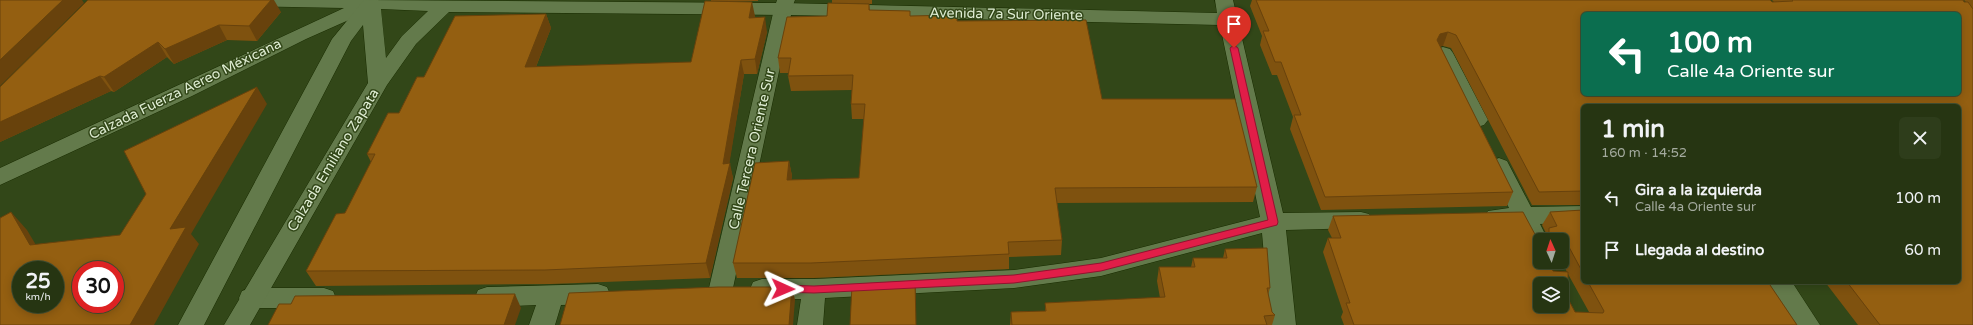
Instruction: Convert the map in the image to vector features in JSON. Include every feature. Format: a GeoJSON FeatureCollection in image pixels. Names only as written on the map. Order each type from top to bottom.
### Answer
{"type":"FeatureCollection","features":[{"type":"Feature","properties":{"kind":"street"},"geometry":{"type":"LineString","coordinates":[[245,0],[372,2]]}},
{"type":"Feature","properties":{"kind":"street"},"geometry":{"type":"LineString","coordinates":[[372,2],[378,83]]}},
{"type":"Feature","properties":{"kind":"street"},"geometry":{"type":"LineString","coordinates":[[191,325],[342,38],[372,2]]}},
{"type":"Feature","properties":{"kind":"street","name":"Avenida 7a Sur Oriente"},"geometry":{"type":"LineString","coordinates":[[372,2],[444,6],[785,4],[1226,10]]}},
{"type":"Feature","properties":{"kind":"street","name":"Calzada Fuerza Aereo Méxicana"},"geometry":{"type":"LineString","coordinates":[[0,177],[184,91],[299,35],[372,2]]}},
{"type":"Feature","properties":{"kind":"street","name":"Calle Tercera Oriente Sur"},"geometry":{"type":"LineString","coordinates":[[785,4],[710,289],[814,290]]}},
{"type":"Feature","properties":{"kind":"street","name":"Calzada Emiliano Zapata"},"geometry":{"type":"LineString","coordinates":[[237,325],[251,298],[378,83],[409,40],[444,6]]}},
{"type":"Feature","properties":{"kind":"street"},"geometry":{"type":"LineString","coordinates":[[1226,10],[1273,222],[1283,325]]}},
{"type":"Feature","properties":{"kind":"street"},"geometry":{"type":"LineString","coordinates":[[1444,53],[1533,233]]}},
{"type":"Feature","properties":{"kind":"street"},"geometry":{"type":"LineString","coordinates":[[1477,217],[1581,214]]}},
{"type":"Feature","properties":{"kind":"street"},"geometry":{"type":"LineString","coordinates":[[810,325],[814,290],[1014,279],[1101,267],[1273,222],[1383,220]]}},
{"type":"Feature","properties":{"kind":"street"},"geometry":{"type":"LineString","coordinates":[[1780,284],[1807,325]]}},
{"type":"Feature","properties":{"kind":"street"},"geometry":{"type":"LineString","coordinates":[[464,297],[551,296],[621,293]]}},
{"type":"Feature","properties":{"kind":"street"},"geometry":{"type":"LineString","coordinates":[[542,325],[551,296]]}},
{"type":"Feature","properties":{"kind":"street"},"geometry":{"type":"LineString","coordinates":[[251,298],[346,298]]}},
{"type":"Feature","properties":{"kind":"building"},"geometry":{"type":"Polygon","coordinates":[[[0,0],[63,0],[0,60],[0,0]]]}},
{"type":"Feature","properties":{"kind":"building"},"geometry":{"type":"Polygon","coordinates":[[[88,0],[271,0],[249,26],[219,25],[165,49],[158,42],[104,77],[100,76],[0,122],[0,87],[88,0]]]}},
{"type":"Feature","properties":{"kind":"building"},"geometry":{"type":"Polygon","coordinates":[[[1256,0],[1770,0],[1772,2],[1793,1],[1792,0],[1963,0],[1964,2],[1968,2],[1973,9],[1973,325],[1880,325],[1849,284],[1961,284],[1961,104],[1581,104],[1581,191],[1539,192],[1456,35],[1448,32],[1440,34],[1437,40],[1513,192],[1325,197],[1294,115],[1301,115],[1281,62],[1275,62],[1263,31],[1269,31],[1256,0]]]}},
{"type":"Feature","properties":{"kind":"building"},"geometry":{"type":"Polygon","coordinates":[[[705,1],[752,2],[749,18],[765,17],[755,59],[741,60],[723,164],[730,163],[706,263],[545,270],[306,271],[336,214],[345,213],[375,154],[367,154],[388,113],[399,113],[417,77],[424,77],[455,16],[546,14],[525,67],[691,62],[705,1]]]}},
{"type":"Feature","properties":{"kind":"building"},"geometry":{"type":"Polygon","coordinates":[[[828,3],[869,4],[869,10],[910,11],[910,16],[957,15],[957,21],[1086,20],[1102,99],[1235,99],[1257,187],[1055,188],[1062,240],[1008,242],[1009,254],[811,263],[733,263],[755,163],[789,161],[787,180],[859,178],[865,104],[851,104],[853,75],[788,76],[791,58],[778,58],[787,17],[827,16],[828,3]]]}},
{"type":"Feature","properties":{"kind":"building"},"geometry":{"type":"Polygon","coordinates":[[[257,87],[170,229],[186,227],[130,325],[0,325],[0,218],[11,212],[30,245],[120,235],[146,194],[124,151],[257,87]]]}},
{"type":"Feature","properties":{"kind":"building"},"geometry":{"type":"Polygon","coordinates":[[[1581,210],[1581,269],[1569,247],[1569,233],[1549,233],[1549,228],[1557,226],[1550,212],[1581,210]]]}},
{"type":"Feature","properties":{"kind":"building"},"geometry":{"type":"Polygon","coordinates":[[[1523,212],[1534,233],[1533,233],[1533,269],[1552,269],[1553,271],[1568,272],[1568,277],[1533,277],[1533,313],[1569,313],[1569,301],[1575,312],[1603,313],[1604,311],[1589,284],[1769,284],[1797,325],[1354,325],[1346,303],[1350,303],[1328,238],[1341,238],[1333,216],[1523,212]]]}},
{"type":"Feature","properties":{"kind":"building"},"geometry":{"type":"Polygon","coordinates":[[[1267,248],[1270,288],[1267,288],[1272,312],[1275,315],[1264,316],[1267,325],[1012,325],[1011,312],[1046,311],[1045,303],[1165,297],[1159,267],[1195,267],[1193,258],[1227,258],[1225,249],[1267,248]]]}},
{"type":"Feature","properties":{"kind":"building"},"geometry":{"type":"Polygon","coordinates":[[[915,281],[916,325],[850,325],[852,285],[915,281]]]}},
{"type":"Feature","properties":{"kind":"building"},"geometry":{"type":"Polygon","coordinates":[[[718,287],[792,287],[789,325],[560,325],[569,293],[718,287]]]}},
{"type":"Feature","properties":{"kind":"building"},"geometry":{"type":"Polygon","coordinates":[[[515,294],[504,325],[268,325],[279,304],[291,304],[295,296],[515,294]]]}},
{"type":"Feature","properties":{"kind":"route"},"geometry":{"type":"LineString","coordinates":[[783,289],[814,290],[1014,279],[1101,267],[1273,222],[1234,48]]}}]}
